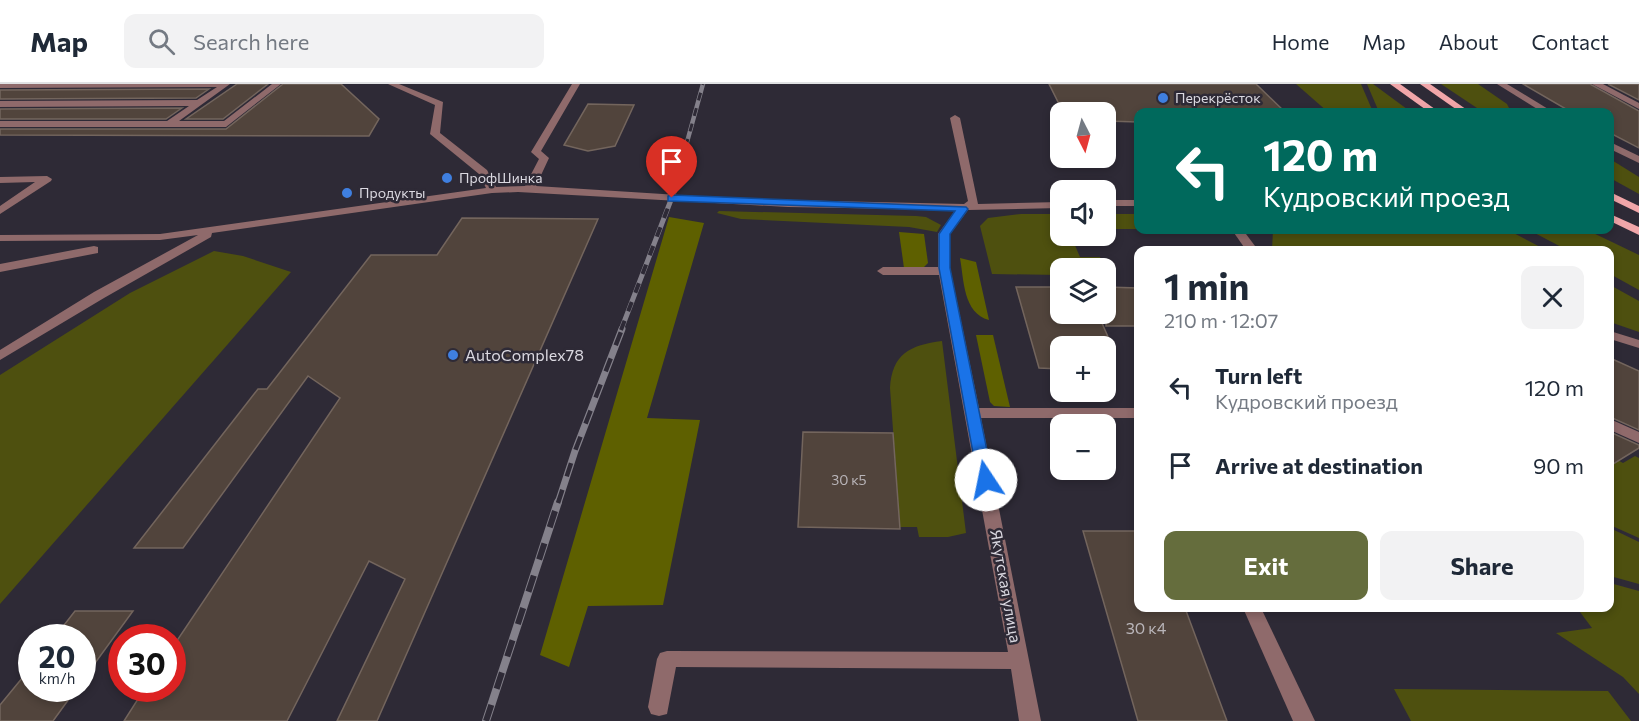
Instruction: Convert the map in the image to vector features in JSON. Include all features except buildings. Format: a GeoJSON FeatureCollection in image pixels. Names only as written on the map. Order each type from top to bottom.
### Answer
{"type":"FeatureCollection","features":[{"type":"Feature","properties":{"kind":"main road"},"geometry":{"type":"LineString","coordinates":[[1394,84],[1428,108]]}},
{"type":"Feature","properties":{"kind":"main road"},"geometry":{"type":"LineString","coordinates":[[1424,84],[1459,108]]}},
{"type":"Feature","properties":{"kind":"main road"},"geometry":{"type":"LineString","coordinates":[[1614,197],[1639,210]]}},
{"type":"Feature","properties":{"kind":"main road"},"geometry":{"type":"LineString","coordinates":[[1614,219],[1639,232]]}},
{"type":"Feature","properties":{"kind":"street"},"geometry":{"type":"LineString","coordinates":[[169,124],[226,84]]}},
{"type":"Feature","properties":{"kind":"street"},"geometry":{"type":"LineString","coordinates":[[0,85],[226,84]]}},
{"type":"Feature","properties":{"kind":"street"},"geometry":{"type":"LineString","coordinates":[[0,124],[226,124],[277,84]]}},
{"type":"Feature","properties":{"kind":"street"},"geometry":{"type":"LineString","coordinates":[[392,84],[440,104],[435,134],[483,172],[492,190]]}},
{"type":"Feature","properties":{"kind":"street"},"geometry":{"type":"LineString","coordinates":[[530,187],[544,158],[536,152],[576,84]]}},
{"type":"Feature","properties":{"kind":"street"},"geometry":{"type":"LineString","coordinates":[[1501,84],[1534,108]]}},
{"type":"Feature","properties":{"kind":"street"},"geometry":{"type":"LineString","coordinates":[[1596,84],[1637,104]]}},
{"type":"Feature","properties":{"kind":"street"},"geometry":{"type":"LineString","coordinates":[[0,104],[199,103]]}},
{"type":"Feature","properties":{"kind":"street"},"geometry":{"type":"LineString","coordinates":[[955,118],[974,202],[963,209]]}},
{"type":"Feature","properties":{"kind":"street"},"geometry":{"type":"LineString","coordinates":[[1614,147],[1639,160]]}},
{"type":"Feature","properties":{"kind":"street"},"geometry":{"type":"LineString","coordinates":[[0,180],[47,179],[0,211]]}},
{"type":"Feature","properties":{"kind":"street"},"geometry":{"type":"LineString","coordinates":[[0,238],[160,237],[212,232],[492,190],[530,187],[672,198],[963,209],[1050,205]]}},
{"type":"Feature","properties":{"kind":"street"},"geometry":{"type":"LineString","coordinates":[[1116,198],[1134,202]]}},
{"type":"Feature","properties":{"kind":"street","name":"Якутская улица"},"geometry":{"type":"LineString","coordinates":[[963,209],[944,234],[945,271],[997,535],[1030,721]]}},
{"type":"Feature","properties":{"kind":"street"},"geometry":{"type":"LineString","coordinates":[[0,356],[99,295],[212,232]]}},
{"type":"Feature","properties":{"kind":"street"},"geometry":{"type":"LineString","coordinates":[[1240,234],[1251,246]]}},
{"type":"Feature","properties":{"kind":"street"},"geometry":{"type":"LineString","coordinates":[[17,265],[59,239]]}},
{"type":"Feature","properties":{"kind":"street"},"geometry":{"type":"LineString","coordinates":[[0,268],[94,250]]}},
{"type":"Feature","properties":{"kind":"street"},"geometry":{"type":"LineString","coordinates":[[884,271],[945,271]]}},
{"type":"Feature","properties":{"kind":"street"},"geometry":{"type":"LineString","coordinates":[[1614,336],[1639,344]]}},
{"type":"Feature","properties":{"kind":"street"},"geometry":{"type":"LineString","coordinates":[[972,413],[1134,413]]}},
{"type":"Feature","properties":{"kind":"street"},"geometry":{"type":"LineString","coordinates":[[1614,426],[1639,438]]}},
{"type":"Feature","properties":{"kind":"street"},"geometry":{"type":"LineString","coordinates":[[1254,612],[1304,721]]}},
{"type":"Feature","properties":{"kind":"street"},"geometry":{"type":"LineString","coordinates":[[659,707],[667,659],[1019,661]]}},
{"type":"Feature","properties":{"kind":"shaded area"},"geometry":{"type":"Polygon","coordinates":[[[1296,84],[1361,84],[1371,108],[1323,108],[1296,84]]]}},
{"type":"Feature","properties":{"kind":"shaded area"},"geometry":{"type":"Polygon","coordinates":[[[1367,84],[1373,84],[1406,108],[1377,108],[1367,84]]]}},
{"type":"Feature","properties":{"kind":"shaded area"},"geometry":{"type":"Polygon","coordinates":[[[1441,84],[1478,84],[1507,104],[1509,108],[1477,108],[1441,84]]]}},
{"type":"Feature","properties":{"kind":"shaded area"},"geometry":{"type":"Polygon","coordinates":[[[1614,161],[1639,177],[1639,194],[1614,180],[1614,161]]]}},
{"type":"Feature","properties":{"kind":"shaded area"},"geometry":{"type":"Polygon","coordinates":[[[719,211],[916,216],[926,217],[941,225],[937,232],[909,227],[741,219],[717,213],[719,211]]]}},
{"type":"Feature","properties":{"kind":"shaded area"},"geometry":{"type":"Polygon","coordinates":[[[1021,214],[1050,214],[1050,246],[1075,246],[1080,257],[1100,258],[1050,258],[1050,275],[992,274],[980,226],[988,218],[1021,214]]]}},
{"type":"Feature","properties":{"kind":"shaded area"},"geometry":{"type":"Polygon","coordinates":[[[1116,214],[1134,214],[1134,229],[1116,229],[1116,214]]]}},
{"type":"Feature","properties":{"kind":"shaded area"},"geometry":{"type":"Polygon","coordinates":[[[669,217],[704,223],[647,418],[700,420],[663,605],[588,606],[569,667],[540,655],[669,217]]]}},
{"type":"Feature","properties":{"kind":"shaded area"},"geometry":{"type":"Polygon","coordinates":[[[899,232],[924,234],[928,263],[924,267],[904,268],[899,232]]]}},
{"type":"Feature","properties":{"kind":"shaded area"},"geometry":{"type":"Polygon","coordinates":[[[1273,234],[1516,234],[1538,246],[1272,246],[1273,234]]]}},
{"type":"Feature","properties":{"kind":"shaded area"},"geometry":{"type":"Polygon","coordinates":[[[1537,234],[1595,234],[1639,255],[1639,290],[1614,276],[1614,246],[1559,246],[1537,234]]]}},
{"type":"Feature","properties":{"kind":"shaded area"},"geometry":{"type":"Polygon","coordinates":[[[214,251],[243,256],[291,272],[0,604],[0,375],[130,293],[214,251]]]}},
{"type":"Feature","properties":{"kind":"shaded area"},"geometry":{"type":"Polygon","coordinates":[[[960,258],[976,262],[989,320],[980,316],[969,303],[960,258]]]}},
{"type":"Feature","properties":{"kind":"shaded area"},"geometry":{"type":"Polygon","coordinates":[[[1614,287],[1639,301],[1639,332],[1614,323],[1614,287]]]}},
{"type":"Feature","properties":{"kind":"shaded area"},"geometry":{"type":"Polygon","coordinates":[[[976,335],[993,335],[1010,407],[994,406],[990,402],[976,335]]]}},
{"type":"Feature","properties":{"kind":"shaded area"},"geometry":{"type":"Polygon","coordinates":[[[942,341],[966,533],[948,537],[919,537],[917,527],[900,527],[891,376],[894,367],[905,353],[921,345],[942,341]]]}},
{"type":"Feature","properties":{"kind":"shaded area"},"geometry":{"type":"Polygon","coordinates":[[[1635,456],[1639,458],[1639,538],[1614,527],[1614,458],[1623,463],[1635,456]]]}},
{"type":"Feature","properties":{"kind":"shaded area"},"geometry":{"type":"Polygon","coordinates":[[[1614,530],[1639,542],[1639,584],[1614,577],[1614,530]]]}},
{"type":"Feature","properties":{"kind":"shaded area"},"geometry":{"type":"Polygon","coordinates":[[[1614,584],[1639,591],[1639,694],[1623,677],[1556,633],[1592,628],[1580,612],[1614,612],[1614,584]]]}},
{"type":"Feature","properties":{"kind":"shaded area"},"geometry":{"type":"Polygon","coordinates":[[[1394,689],[1608,691],[1631,721],[1411,721],[1394,689]]]}},
{"type":"Feature","properties":{"kind":"railway"},"geometry":{"type":"LineString","coordinates":[[673,193],[703,84]]}},
{"type":"Feature","properties":{"kind":"railway"},"geometry":{"type":"LineString","coordinates":[[621,330],[674,192]]}},
{"type":"Feature","properties":{"kind":"railway"},"geometry":{"type":"LineString","coordinates":[[558,503],[575,451],[622,329]]}},
{"type":"Feature","properties":{"kind":"railway"},"geometry":{"type":"LineString","coordinates":[[486,721],[558,502]]}},
{"type":"Feature","properties":{"kind":"place","name":"Перекрёсток"},"geometry":{"type":"Point","coordinates":[1163,98]}},
{"type":"Feature","properties":{"kind":"place","name":"ПрофШинка"},"geometry":{"type":"Point","coordinates":[447,178]}},
{"type":"Feature","properties":{"kind":"place","name":"Продукты"},"geometry":{"type":"Point","coordinates":[347,193]}},
{"type":"Feature","properties":{"kind":"place","name":"AutoComplex78"},"geometry":{"type":"Point","coordinates":[453,355]}},
{"type":"Feature","properties":{"kind":"route"},"geometry":{"type":"LineString","coordinates":[[672,198],[963,209],[944,234],[944,268],[986,480]]}}]}
